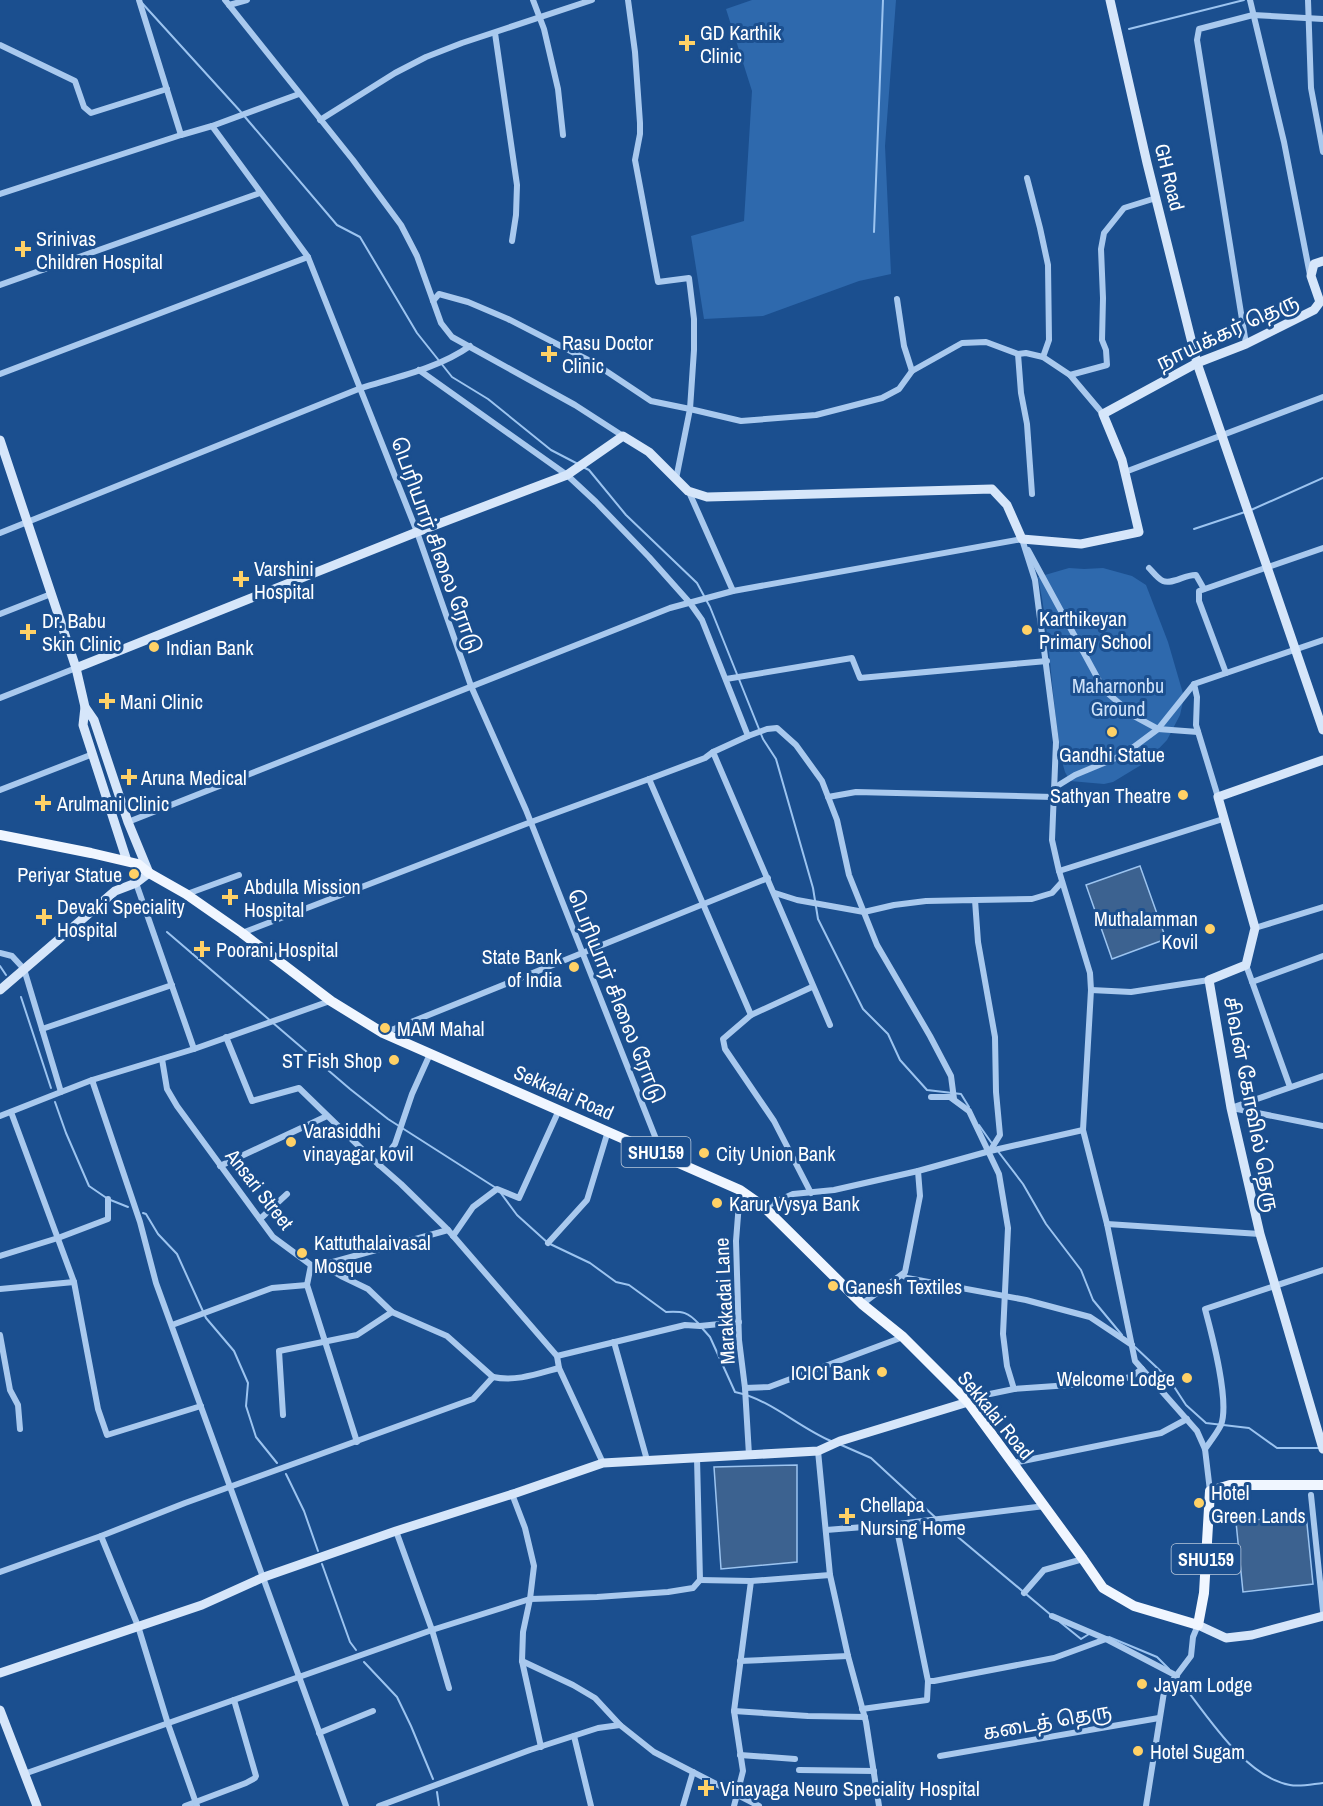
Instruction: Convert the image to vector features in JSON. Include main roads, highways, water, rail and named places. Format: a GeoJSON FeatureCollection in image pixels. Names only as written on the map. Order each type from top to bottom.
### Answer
{"type":"FeatureCollection","features":[{"type":"Feature","properties":{"kind":"main road","name":"Sekkalai Road"},"geometry":{"type":"LineString","coordinates":[[0,835],[138,864],[242,933],[331,1001],[383,1033],[740,1190],[764,1207],[862,1304],[903,1337],[968,1402],[1102,1588],[1134,1606],[1198,1625],[1204,1593],[1210,1491],[1230,1485],[1323,1485]]}},
{"type":"Feature","properties":{"kind":"waterway"},"geometry":{"type":"LineString","coordinates":[[874,232],[883,0]]}},
{"type":"Feature","properties":{"kind":"waterway"},"geometry":{"type":"LineString","coordinates":[[1129,29],[1244,0]]}},
{"type":"Feature","properties":{"kind":"waterway"},"geometry":{"type":"LineString","coordinates":[[142,3],[241,112]]}},
{"type":"Feature","properties":{"kind":"waterway"},"geometry":{"type":"LineString","coordinates":[[245,117],[337,225],[360,237],[417,333],[452,377],[488,399],[551,450],[578,464]]}},
{"type":"Feature","properties":{"kind":"waterway"},"geometry":{"type":"LineString","coordinates":[[583,467],[589,470],[626,515],[697,583],[710,607],[763,739],[776,759],[813,888],[818,919],[863,1009],[888,1034],[900,1060],[927,1090],[961,1094],[969,1107]]}},
{"type":"Feature","properties":{"kind":"waterway"},"geometry":{"type":"LineString","coordinates":[[1251,510],[1323,478]]}},
{"type":"Feature","properties":{"kind":"waterway"},"geometry":{"type":"LineString","coordinates":[[1194,529],[1245,512]]}},
{"type":"Feature","properties":{"kind":"waterway"},"geometry":{"type":"LineString","coordinates":[[167,932],[388,1119],[496,1188]]}},
{"type":"Feature","properties":{"kind":"waterway"},"geometry":{"type":"LineString","coordinates":[[0,966],[6,975]]}},
{"type":"Feature","properties":{"kind":"waterway"},"geometry":{"type":"LineString","coordinates":[[21,997],[51,1088]]}},
{"type":"Feature","properties":{"kind":"waterway"},"geometry":{"type":"LineString","coordinates":[[55,1102],[89,1186],[108,1199],[128,1207]]}},
{"type":"Feature","properties":{"kind":"waterway"},"geometry":{"type":"LineString","coordinates":[[979,1125],[993,1145]]}},
{"type":"Feature","properties":{"kind":"waterway"},"geometry":{"type":"LineString","coordinates":[[997,1150],[1023,1184],[1046,1224],[1081,1270],[1093,1300],[1122,1335]]}},
{"type":"Feature","properties":{"kind":"waterway"},"geometry":{"type":"LineString","coordinates":[[500,1192],[517,1215],[548,1243],[590,1263],[616,1282],[629,1285],[666,1312],[685,1313],[699,1324]]}},
{"type":"Feature","properties":{"kind":"waterway"},"geometry":{"type":"LineString","coordinates":[[143,1213],[146,1214],[158,1234],[177,1254],[206,1318],[234,1351],[248,1383],[246,1406],[256,1437],[277,1463]]}},
{"type":"Feature","properties":{"kind":"waterway"},"geometry":{"type":"LineString","coordinates":[[702,1328],[710,1337],[735,1392],[772,1407],[831,1441]]}},
{"type":"Feature","properties":{"kind":"waterway"},"geometry":{"type":"LineString","coordinates":[[1135,1347],[1169,1379],[1186,1405],[1206,1423],[1249,1428],[1277,1448],[1320,1448]]}},
{"type":"Feature","properties":{"kind":"waterway"},"geometry":{"type":"LineString","coordinates":[[839,1444],[871,1458],[936,1518]]}},
{"type":"Feature","properties":{"kind":"waterway"},"geometry":{"type":"LineString","coordinates":[[286,1474],[304,1511],[318,1551]]}},
{"type":"Feature","properties":{"kind":"waterway"},"geometry":{"type":"LineString","coordinates":[[940,1522],[1051,1615]]}},
{"type":"Feature","properties":{"kind":"waterway"},"geometry":{"type":"LineString","coordinates":[[322,1564],[350,1642],[356,1650]]}},
{"type":"Feature","properties":{"kind":"waterway"},"geometry":{"type":"LineString","coordinates":[[1060,1622],[1081,1639],[1089,1634]]}},
{"type":"Feature","properties":{"kind":"waterway"},"geometry":{"type":"LineString","coordinates":[[1109,1637],[1157,1657],[1169,1669]]}},
{"type":"Feature","properties":{"kind":"waterway"},"geometry":{"type":"LineString","coordinates":[[364,1662],[397,1697],[433,1779]]}},
{"type":"Feature","properties":{"kind":"waterway"},"geometry":{"type":"LineString","coordinates":[[1177,1677],[1227,1741],[1257,1770],[1290,1785],[1323,1783]]}},
{"type":"Feature","properties":{"kind":"waterway"},"geometry":{"type":"LineString","coordinates":[[437,1792],[439,1806]]}},
{"type":"Feature","properties":{"kind":"place","name":"GD Karthik Clinic"},"geometry":{"type":"Point","coordinates":[687,43]}},
{"type":"Feature","properties":{"kind":"place","name":"Srinivas Children Hospital"},"geometry":{"type":"Point","coordinates":[23,249]}},
{"type":"Feature","properties":{"kind":"place","name":"Rasu Doctor Clinic"},"geometry":{"type":"Point","coordinates":[549,354]}},
{"type":"Feature","properties":{"kind":"place","name":"Varshini Hospital"},"geometry":{"type":"Point","coordinates":[241,579]}},
{"type":"Feature","properties":{"kind":"place","name":"Karthikeyan Primary School"},"geometry":{"type":"Point","coordinates":[1027,630]}},
{"type":"Feature","properties":{"kind":"place","name":"Dr. Babu Skin Clinic"},"geometry":{"type":"Point","coordinates":[28,632]}},
{"type":"Feature","properties":{"kind":"place","name":"Indian Bank"},"geometry":{"type":"Point","coordinates":[154,647]}},
{"type":"Feature","properties":{"kind":"place","name":"Mani Clinic"},"geometry":{"type":"Point","coordinates":[107,701]}},
{"type":"Feature","properties":{"kind":"place","name":"Gandhi Statue"},"geometry":{"type":"Point","coordinates":[1112,732]}},
{"type":"Feature","properties":{"kind":"place","name":"Aruna Medical"},"geometry":{"type":"Point","coordinates":[129,777]}},
{"type":"Feature","properties":{"kind":"place","name":"Sathyan Theatre"},"geometry":{"type":"Point","coordinates":[1183,795]}},
{"type":"Feature","properties":{"kind":"place","name":"Arulmani Clinic"},"geometry":{"type":"Point","coordinates":[43,803]}},
{"type":"Feature","properties":{"kind":"place","name":"Periyar Statue"},"geometry":{"type":"Point","coordinates":[134,874]}},
{"type":"Feature","properties":{"kind":"place","name":"Abdulla Mission Hospital"},"geometry":{"type":"Point","coordinates":[230,897]}},
{"type":"Feature","properties":{"kind":"place","name":"Devaki Speciality Hospital"},"geometry":{"type":"Point","coordinates":[44,917]}},
{"type":"Feature","properties":{"kind":"place","name":"Muthalamman Kovil"},"geometry":{"type":"Point","coordinates":[1210,929]}},
{"type":"Feature","properties":{"kind":"place","name":"Poorani Hospital"},"geometry":{"type":"Point","coordinates":[202,949]}},
{"type":"Feature","properties":{"kind":"place","name":"State Bank of India"},"geometry":{"type":"Point","coordinates":[574,967]}},
{"type":"Feature","properties":{"kind":"place","name":"MAM Mahal"},"geometry":{"type":"Point","coordinates":[385,1028]}},
{"type":"Feature","properties":{"kind":"place","name":"ST Fish Shop"},"geometry":{"type":"Point","coordinates":[394,1060]}},
{"type":"Feature","properties":{"kind":"place","name":"Varasiddhi vinayagar kovil"},"geometry":{"type":"Point","coordinates":[291,1142]}},
{"type":"Feature","properties":{"kind":"place","name":"City Union Bank"},"geometry":{"type":"Point","coordinates":[704,1153]}},
{"type":"Feature","properties":{"kind":"place","name":"Karur Vysya Bank"},"geometry":{"type":"Point","coordinates":[717,1203]}},
{"type":"Feature","properties":{"kind":"place","name":"Kattuthalaivasal Mosque"},"geometry":{"type":"Point","coordinates":[302,1253]}},
{"type":"Feature","properties":{"kind":"place","name":"Ganesh Textiles"},"geometry":{"type":"Point","coordinates":[833,1286]}},
{"type":"Feature","properties":{"kind":"place","name":"ICICI Bank"},"geometry":{"type":"Point","coordinates":[882,1372]}},
{"type":"Feature","properties":{"kind":"place","name":"Welcome Lodge"},"geometry":{"type":"Point","coordinates":[1187,1378]}},
{"type":"Feature","properties":{"kind":"place","name":"Hotel Green Lands"},"geometry":{"type":"Point","coordinates":[1199,1503]}},
{"type":"Feature","properties":{"kind":"place","name":"Chellapa Nursing Home"},"geometry":{"type":"Point","coordinates":[847,1516]}},
{"type":"Feature","properties":{"kind":"place","name":"Jayam Lodge"},"geometry":{"type":"Point","coordinates":[1142,1684]}},
{"type":"Feature","properties":{"kind":"place","name":"Hotel Sugam"},"geometry":{"type":"Point","coordinates":[1138,1751]}},
{"type":"Feature","properties":{"kind":"place","name":"Vinayaga Neuro Speciality Hospital"},"geometry":{"type":"Point","coordinates":[706,1788]}},
{"type":"Feature","properties":{"kind":"park label","name":"Maharnonbu Ground"},"geometry":{"type":"Point","coordinates":[1118,696]}}]}
